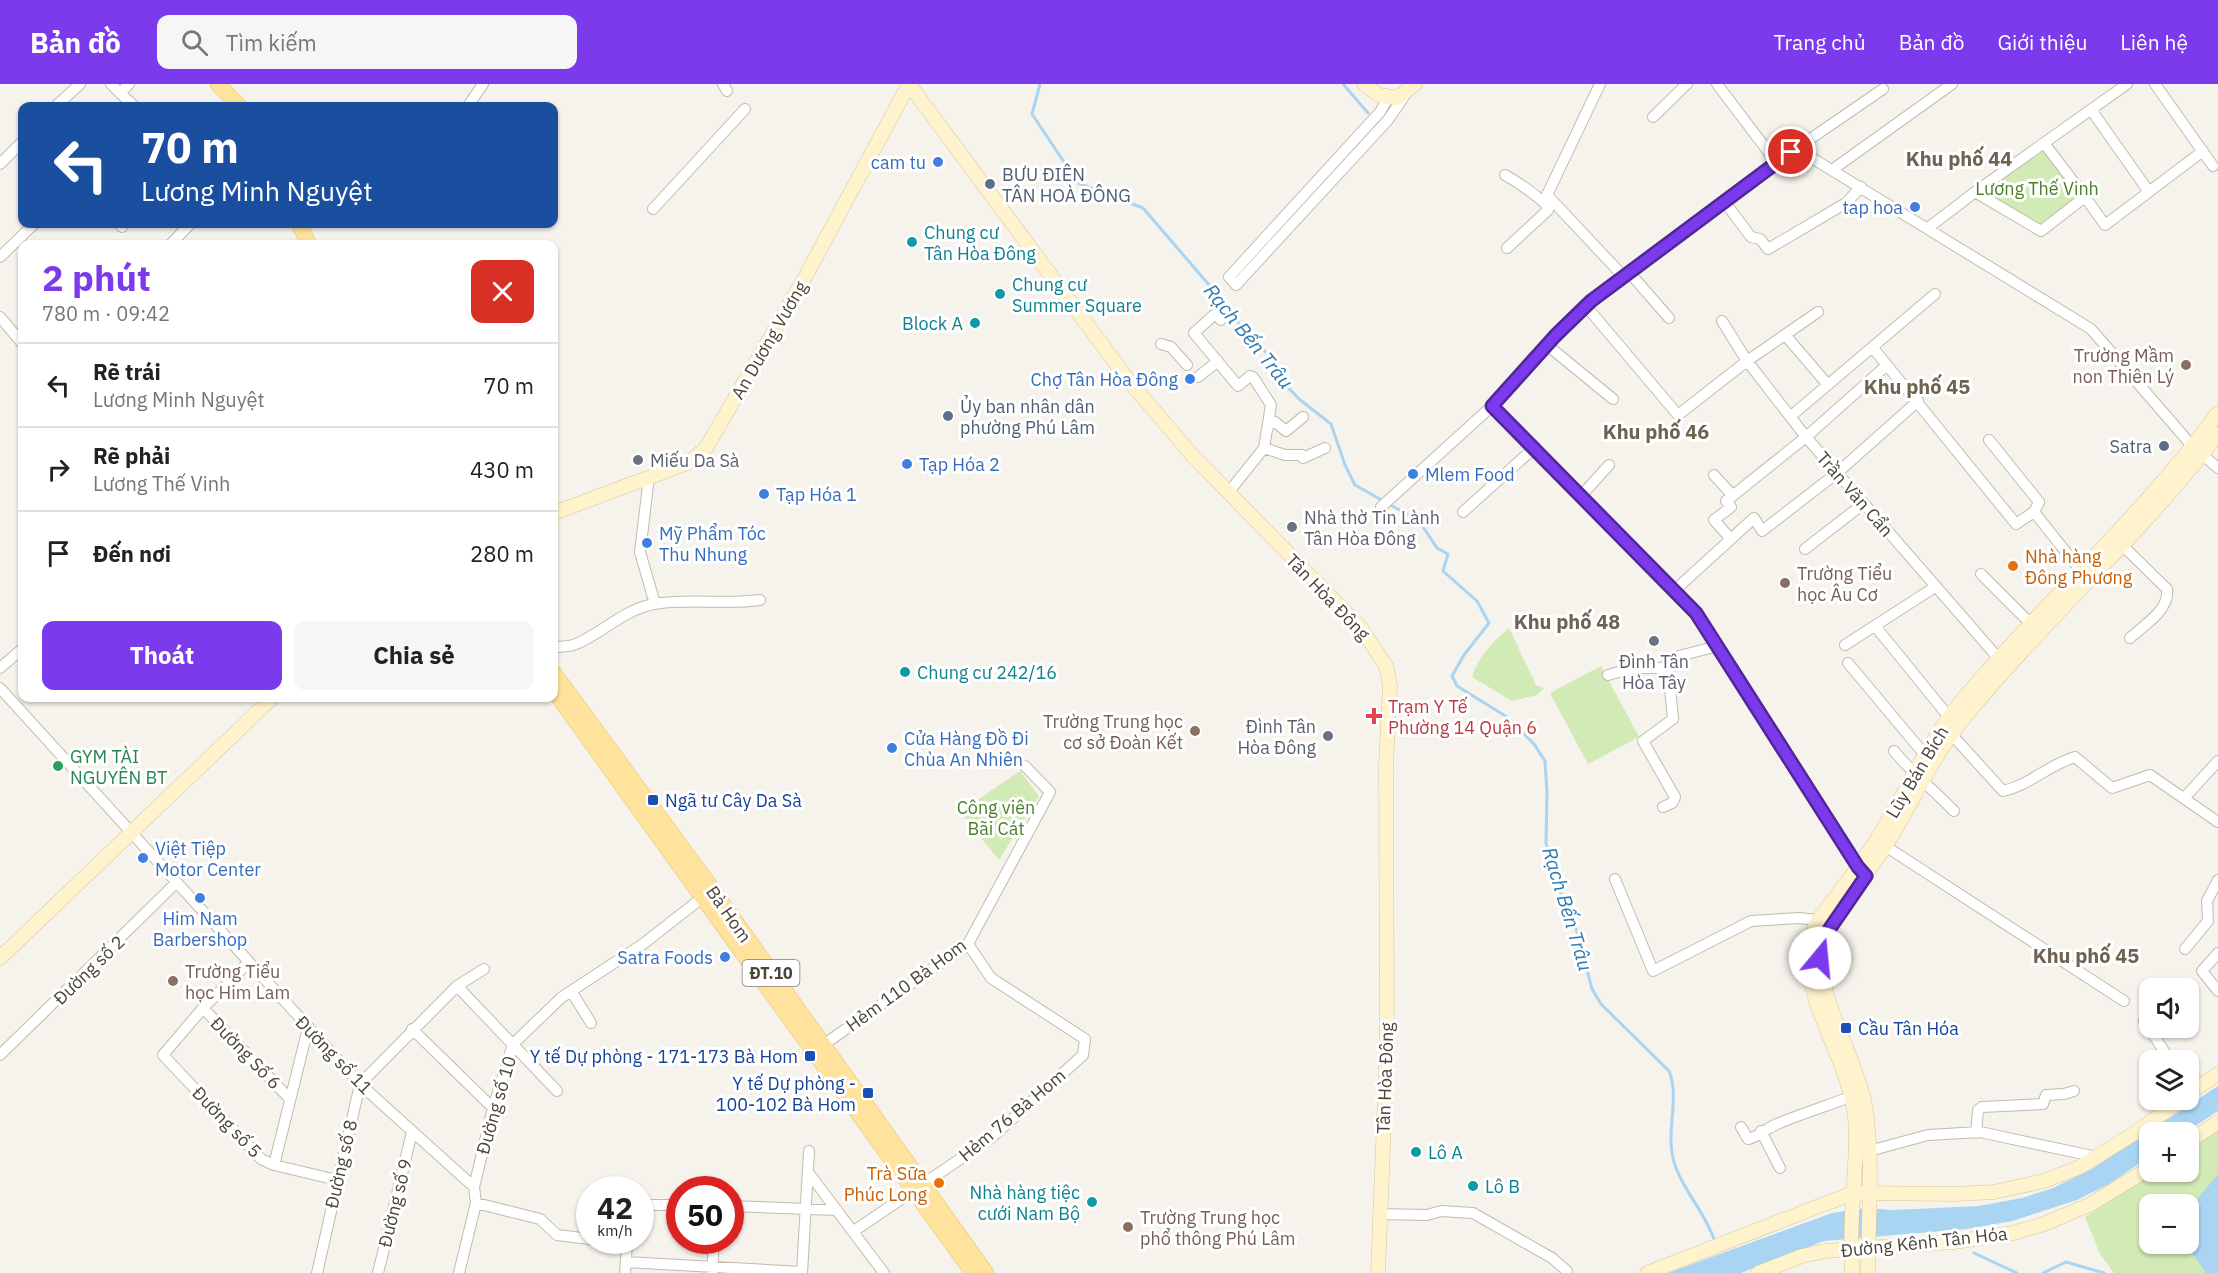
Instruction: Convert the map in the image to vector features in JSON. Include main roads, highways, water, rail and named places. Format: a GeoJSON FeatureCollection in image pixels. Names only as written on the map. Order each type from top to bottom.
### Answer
{"type":"FeatureCollection","features":[{"type":"Feature","properties":{"kind":"main road"},"geometry":{"type":"LineString","coordinates":[[218,84],[235,102]]}},
{"type":"Feature","properties":{"kind":"main road","name":"An Dương Vương"},"geometry":{"type":"LineString","coordinates":[[558,511],[690,462],[706,448],[812,266],[909,84]]}},
{"type":"Feature","properties":{"kind":"main road","name":"Tân Hòa Đông"},"geometry":{"type":"LineString","coordinates":[[909,84],[1129,381],[1228,493],[1360,628],[1381,657],[1389,676],[1386,800],[1388,1044],[1378,1273]]}},
{"type":"Feature","properties":{"kind":"main road"},"geometry":{"type":"LineString","coordinates":[[1364,84],[1388,98],[1397,98],[1410,89]]}},
{"type":"Feature","properties":{"kind":"main road","name":"Lũy Bán Bích"},"geometry":{"type":"LineString","coordinates":[[1868,1198],[1869,1151],[1865,1106],[1859,1077],[1826,989],[1820,958],[1824,937],[1919,779],[1952,735],[1978,702],[2122,545],[2198,451],[2218,413]]}},
{"type":"Feature","properties":{"kind":"main road","name":"Lũy Bán Bích"},"geometry":{"type":"LineString","coordinates":[[1919,779],[1925,755],[1949,717],[1999,659],[2081,571],[2198,451],[2218,434]]}},
{"type":"Feature","properties":{"kind":"main road","name":"Bà Hom"},"geometry":{"type":"LineString","coordinates":[[558,679],[708,894],[919,1189],[986,1273]]}},
{"type":"Feature","properties":{"kind":"main road","name":"Bà Hom"},"geometry":{"type":"LineString","coordinates":[[558,696],[823,1045],[973,1273]]}},
{"type":"Feature","properties":{"kind":"main road"},"geometry":{"type":"LineString","coordinates":[[0,958],[268,702]]}},
{"type":"Feature","properties":{"kind":"main road","name":"Lũy Bán Bích"},"geometry":{"type":"LineString","coordinates":[[1853,1197],[1855,1116],[1812,981],[1808,944],[1818,920],[1862,871]]}},
{"type":"Feature","properties":{"kind":"main road"},"geometry":{"type":"LineString","coordinates":[[2199,1086],[2218,1074]]}},
{"type":"Feature","properties":{"kind":"main road"},"geometry":{"type":"LineString","coordinates":[[1647,1273],[1853,1197],[1994,1192],[2044,1181],[2080,1167],[2097,1157],[2163,1110]]}},
{"type":"Feature","properties":{"kind":"main road"},"geometry":{"type":"LineString","coordinates":[[2199,1135],[2218,1122]]}},
{"type":"Feature","properties":{"kind":"main road","name":"Đường Kênh Tân Hóa"},"geometry":{"type":"LineString","coordinates":[[1758,1273],[1802,1257],[1851,1246],[1967,1241],[2044,1224],[2091,1204],[2139,1175]]}},
{"type":"Feature","properties":{"kind":"main road"},"geometry":{"type":"LineString","coordinates":[[1852,1273],[1853,1197]]}},
{"type":"Feature","properties":{"kind":"main road"},"geometry":{"type":"LineString","coordinates":[[1868,1198],[1868,1273]]}},
{"type":"Feature","properties":{"kind":"water"},"geometry":{"type":"Polygon","coordinates":[[[2218,1086],[2218,1111],[2199,1123],[2163,1122],[2182,1110],[2199,1110],[2199,1099],[2218,1086]]]}},
{"type":"Feature","properties":{"kind":"water"},"geometry":{"type":"Polygon","coordinates":[[[2139,1138],[2139,1164],[2109,1184],[2077,1200],[2012,1221],[1967,1229],[1824,1241],[1741,1273],[1668,1273],[1832,1213],[1866,1208],[1893,1210],[1979,1206],[2022,1198],[2053,1188],[2092,1169],[2139,1138]]]}},
{"type":"Feature","properties":{"kind":"water"},"geometry":{"type":"Polygon","coordinates":[[[2218,1174],[2218,1273],[2206,1273],[2193,1254],[2199,1254],[2199,1197],[2218,1174]]]}},
{"type":"Feature","properties":{"kind":"waterway","name":"Rạch Bến Trâu"},"geometry":{"type":"LineString","coordinates":[[1040,84],[1032,114],[1078,183],[1143,208],[1222,300],[1249,337],[1269,355],[1281,380],[1299,399],[1331,424],[1345,465],[1355,485],[1419,521],[1437,548],[1448,554],[1443,571],[1477,601],[1489,623],[1464,655],[1452,676],[1457,686],[1507,717],[1534,744],[1545,761],[1546,843],[1559,890],[1571,909],[1592,989],[1601,1004],[1669,1071],[1673,1092],[1671,1136],[1673,1158],[1681,1180],[1706,1220],[1715,1242]]}},
{"type":"Feature","properties":{"kind":"waterway"},"geometry":{"type":"LineString","coordinates":[[1343,84],[1368,113]]}},
{"type":"Feature","properties":{"kind":"waterway"},"geometry":{"type":"LineString","coordinates":[[1974,1253],[2017,1273]]}},
{"type":"Feature","properties":{"kind":"waterway"},"geometry":{"type":"LineString","coordinates":[[2043,1273],[2066,1262],[2104,1273]]}},
{"type":"Feature","properties":{"kind":"place","name":"cam tu"},"geometry":{"type":"Point","coordinates":[938,162]}},
{"type":"Feature","properties":{"kind":"place","name":"BƯU ĐIỆN TÂN HOÀ ĐÔNG"},"geometry":{"type":"Point","coordinates":[990,184]}},
{"type":"Feature","properties":{"kind":"place","name":"tap hoa"},"geometry":{"type":"Point","coordinates":[1915,207]}},
{"type":"Feature","properties":{"kind":"place","name":"Chung cư Tân Hòa Đông"},"geometry":{"type":"Point","coordinates":[912,242]}},
{"type":"Feature","properties":{"kind":"place","name":"Chung cư Summer Square"},"geometry":{"type":"Point","coordinates":[1000,294]}},
{"type":"Feature","properties":{"kind":"place","name":"Block A"},"geometry":{"type":"Point","coordinates":[975,323]}},
{"type":"Feature","properties":{"kind":"place","name":"Trường Mầm non Thiên Lý"},"geometry":{"type":"Point","coordinates":[2186,365]}},
{"type":"Feature","properties":{"kind":"place","name":"Chợ Tân Hòa Đông"},"geometry":{"type":"Point","coordinates":[1190,379]}},
{"type":"Feature","properties":{"kind":"place","name":"Ủy ban nhân dân phường Phú Lâm"},"geometry":{"type":"Point","coordinates":[948,416]}},
{"type":"Feature","properties":{"kind":"place","name":"Satra"},"geometry":{"type":"Point","coordinates":[2164,446]}},
{"type":"Feature","properties":{"kind":"place","name":"Miếu Da Sà"},"geometry":{"type":"Point","coordinates":[638,460]}},
{"type":"Feature","properties":{"kind":"place","name":"Tạp Hóa 2"},"geometry":{"type":"Point","coordinates":[907,464]}},
{"type":"Feature","properties":{"kind":"place","name":"Mlem Food"},"geometry":{"type":"Point","coordinates":[1413,474]}},
{"type":"Feature","properties":{"kind":"place","name":"Tạp Hóa 1"},"geometry":{"type":"Point","coordinates":[764,494]}},
{"type":"Feature","properties":{"kind":"place","name":"Nhà thờ Tin Lành Tân Hòa Đông"},"geometry":{"type":"Point","coordinates":[1292,527]}},
{"type":"Feature","properties":{"kind":"place","name":"Mỹ Phẩm Tóc Thu Nhung"},"geometry":{"type":"Point","coordinates":[647,543]}},
{"type":"Feature","properties":{"kind":"place","name":"Nhà hàng Đông Phương"},"geometry":{"type":"Point","coordinates":[2013,566]}},
{"type":"Feature","properties":{"kind":"place","name":"Trường Tiểu học Âu Cơ"},"geometry":{"type":"Point","coordinates":[1785,583]}},
{"type":"Feature","properties":{"kind":"place","name":"Đình Tân Hòa Tây"},"geometry":{"type":"Point","coordinates":[1654,641]}},
{"type":"Feature","properties":{"kind":"place","name":"Chung cư 242/16"},"geometry":{"type":"Point","coordinates":[905,672]}},
{"type":"Feature","properties":{"kind":"place","name":"Trạm Y Tế Phường 14 Quận 6"},"geometry":{"type":"Point","coordinates":[1374,716]}},
{"type":"Feature","properties":{"kind":"place","name":"Trường Trung học cơ sở Đoàn Kết"},"geometry":{"type":"Point","coordinates":[1195,731]}},
{"type":"Feature","properties":{"kind":"place","name":"Đình Tân Hòa Đông"},"geometry":{"type":"Point","coordinates":[1328,736]}},
{"type":"Feature","properties":{"kind":"place","name":"Cửa Hàng Đồ Đi Chùa An Nhiên"},"geometry":{"type":"Point","coordinates":[892,748]}},
{"type":"Feature","properties":{"kind":"place","name":"GYM TÀI NGUYÊN BT"},"geometry":{"type":"Point","coordinates":[58,766]}},
{"type":"Feature","properties":{"kind":"place","name":"Ngã tư Cây Da Sà"},"geometry":{"type":"Point","coordinates":[653,800]}},
{"type":"Feature","properties":{"kind":"place","name":"Việt Tiệp Motor Center"},"geometry":{"type":"Point","coordinates":[143,858]}},
{"type":"Feature","properties":{"kind":"place","name":"Him Nam Barbershop"},"geometry":{"type":"Point","coordinates":[200,898]}},
{"type":"Feature","properties":{"kind":"place","name":"Satra Foods"},"geometry":{"type":"Point","coordinates":[725,957]}},
{"type":"Feature","properties":{"kind":"place","name":"Trường Tiểu học Him Lam"},"geometry":{"type":"Point","coordinates":[173,981]}},
{"type":"Feature","properties":{"kind":"place","name":"Cầu Tân Hóa"},"geometry":{"type":"Point","coordinates":[1846,1028]}},
{"type":"Feature","properties":{"kind":"place","name":"Y tế Dự phòng - 171-173 Bà Hom"},"geometry":{"type":"Point","coordinates":[810,1056]}},
{"type":"Feature","properties":{"kind":"place","name":"Y tế Dự phòng - 100-102 Bà Hom"},"geometry":{"type":"Point","coordinates":[868,1093]}},
{"type":"Feature","properties":{"kind":"place","name":"Lô A"},"geometry":{"type":"Point","coordinates":[1416,1152]}},
{"type":"Feature","properties":{"kind":"place","name":"Trà Sữa Phúc Long"},"geometry":{"type":"Point","coordinates":[939,1183]}},
{"type":"Feature","properties":{"kind":"place","name":"Lô B"},"geometry":{"type":"Point","coordinates":[1473,1186]}},
{"type":"Feature","properties":{"kind":"place","name":"Nhà hàng tiệc cưới Nam Bộ"},"geometry":{"type":"Point","coordinates":[1092,1202]}},
{"type":"Feature","properties":{"kind":"place","name":"Trường Trung học phổ thông Phú Lâm"},"geometry":{"type":"Point","coordinates":[1128,1227]}},
{"type":"Feature","properties":{"kind":"district","name":"Khu phố 44"},"geometry":{"type":"Point","coordinates":[1959,158]}},
{"type":"Feature","properties":{"kind":"district","name":"Khu phố 45"},"geometry":{"type":"Point","coordinates":[1917,386]}},
{"type":"Feature","properties":{"kind":"district","name":"Khu phố 46"},"geometry":{"type":"Point","coordinates":[1656,431]}},
{"type":"Feature","properties":{"kind":"district","name":"Khu phố 48"},"geometry":{"type":"Point","coordinates":[1567,621]}},
{"type":"Feature","properties":{"kind":"district","name":"Khu phố 45"},"geometry":{"type":"Point","coordinates":[2086,955]}},
{"type":"Feature","properties":{"kind":"park label","name":"Lương Thế Vinh"},"geometry":{"type":"Point","coordinates":[2037,188]}},
{"type":"Feature","properties":{"kind":"park label","name":"Công viên Bãi Cát"},"geometry":{"type":"Point","coordinates":[996,817]}}]}
